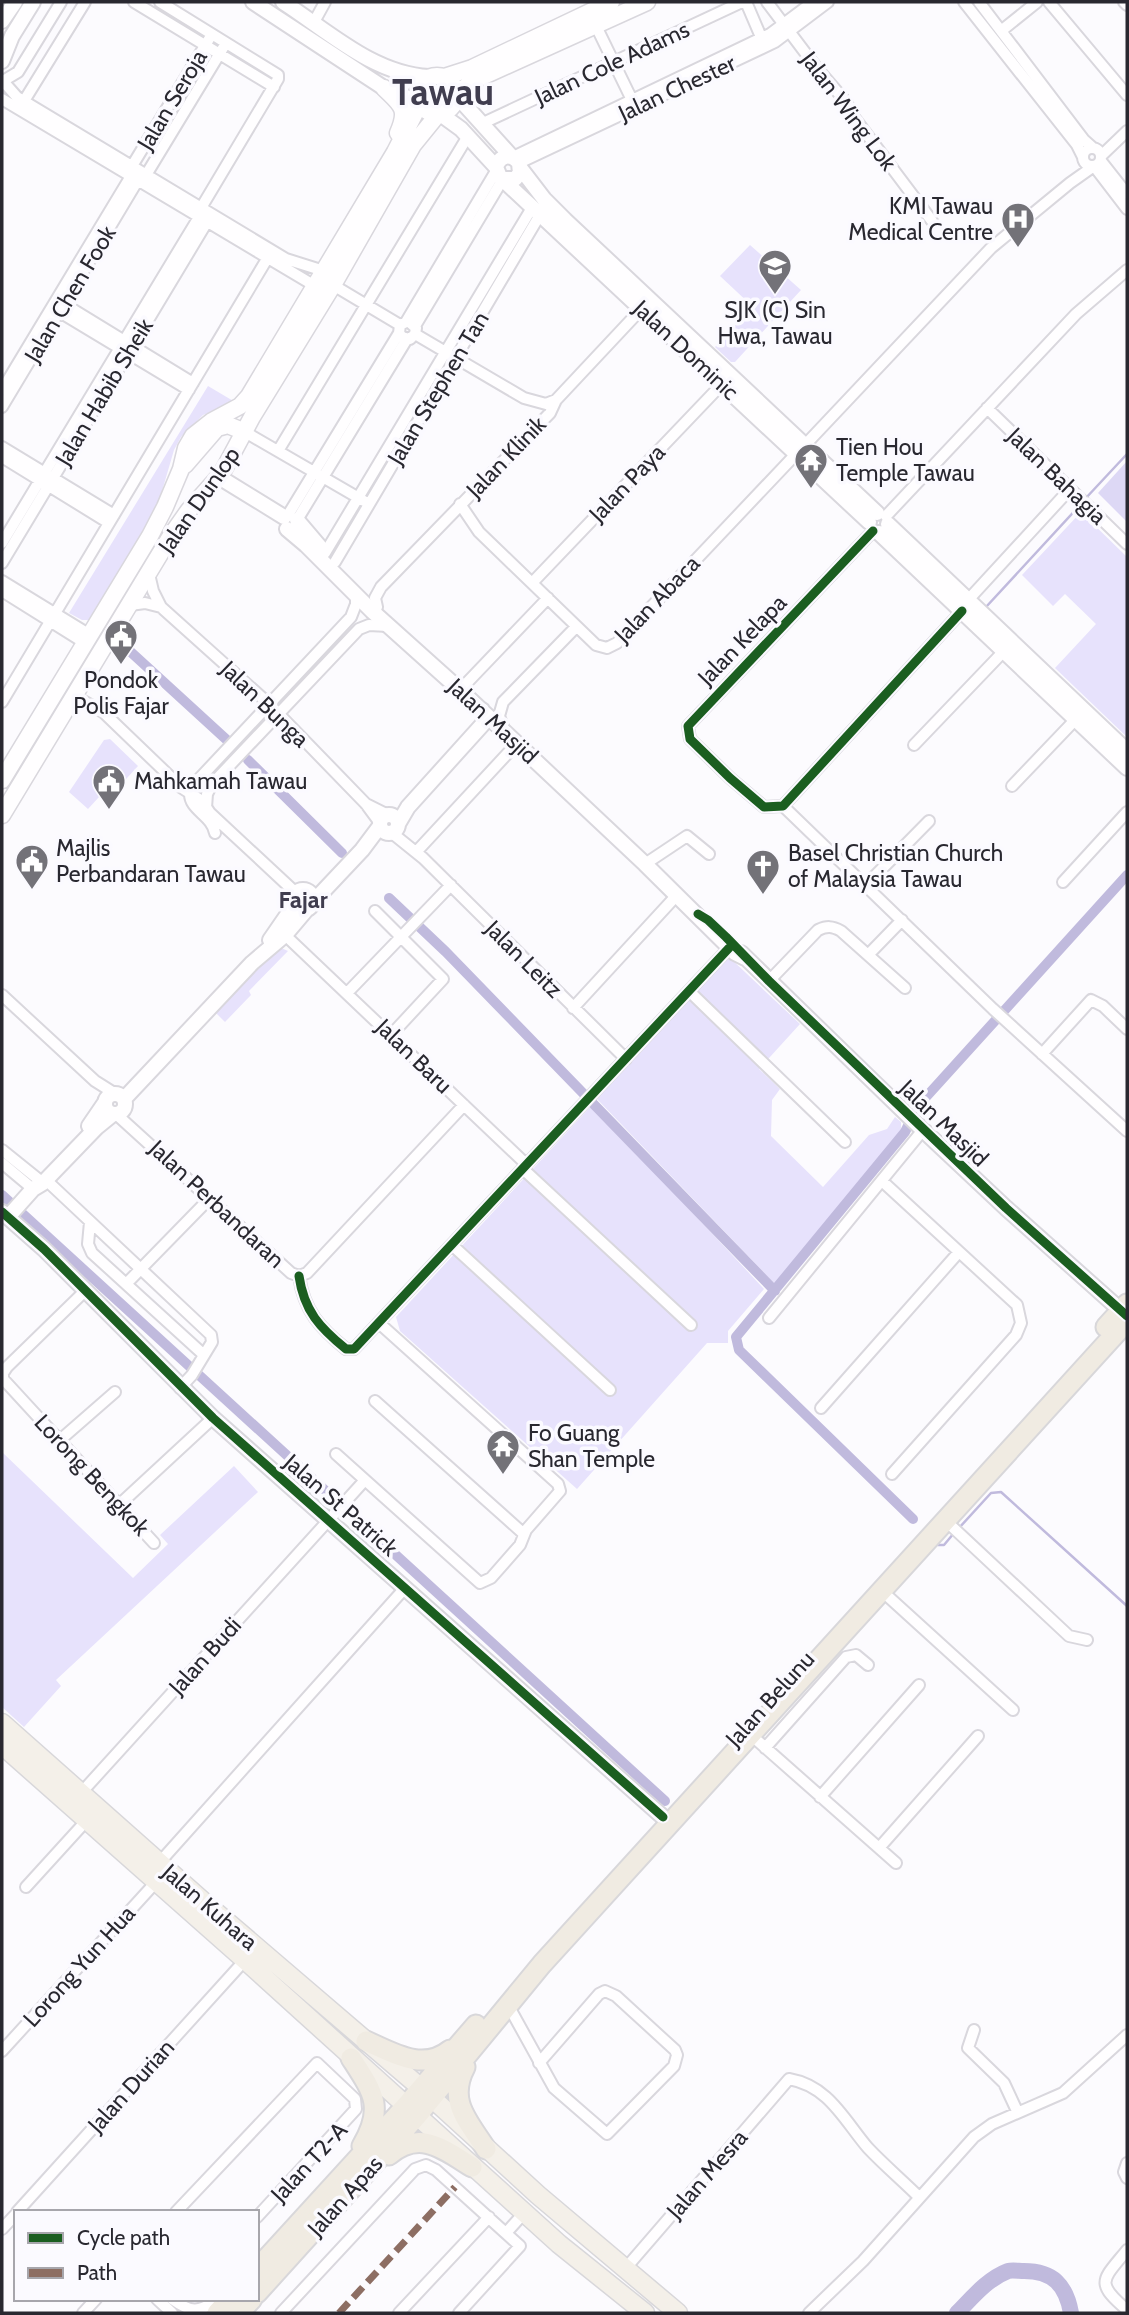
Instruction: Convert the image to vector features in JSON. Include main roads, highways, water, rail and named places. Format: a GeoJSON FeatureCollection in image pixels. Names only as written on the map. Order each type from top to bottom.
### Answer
{"type":"FeatureCollection","features":[{"type":"Feature","properties":{"kind":"highway","name":"Jalan Belunu"},"geometry":{"type":"LineString","coordinates":[[472,2040],[758,1742],[882,1591],[953,1528],[1126,1313]]}},
{"type":"Feature","properties":{"kind":"highway","name":"Jalan Belunu"},"geometry":{"type":"LineString","coordinates":[[427,2093],[663,1817],[1126,1313]]}},
{"type":"Feature","properties":{"kind":"highway"},"geometry":{"type":"LineString","coordinates":[[366,2041],[400,2056],[414,2060],[430,2060],[472,2040]]}},
{"type":"Feature","properties":{"kind":"highway"},"geometry":{"type":"LineString","coordinates":[[472,2040],[457,2087],[458,2101],[486,2148]]}},
{"type":"Feature","properties":{"kind":"highway"},"geometry":{"type":"LineString","coordinates":[[351,2057],[372,2091],[375,2115],[353,2176]]}},
{"type":"Feature","properties":{"kind":"highway","name":"Jalan Apas"},"geometry":{"type":"LineString","coordinates":[[259,2291],[353,2176],[427,2093]]}},
{"type":"Feature","properties":{"kind":"highway"},"geometry":{"type":"LineString","coordinates":[[353,2176],[408,2143],[430,2144],[472,2167]]}},
{"type":"Feature","properties":{"kind":"highway","name":"Jalan Apas"},"geometry":{"type":"LineString","coordinates":[[259,2267],[353,2176]]}},
{"type":"Feature","properties":{"kind":"main road"},"geometry":{"type":"LineString","coordinates":[[455,94],[611,2]]}},
{"type":"Feature","properties":{"kind":"main road"},"geometry":{"type":"LineString","coordinates":[[436,77],[452,84],[455,94],[453,104],[439,113],[428,111],[420,103],[418,91],[420,86],[436,77],[472,68],[592,13],[600,15],[625,12],[647,2]]}},
{"type":"Feature","properties":{"kind":"main road"},"geometry":{"type":"LineString","coordinates":[[383,88],[399,102],[404,112],[395,152]]}},
{"type":"Feature","properties":{"kind":"main road","name":"Jalan Dunlop"},"geometry":{"type":"LineString","coordinates":[[2,816],[189,510],[219,477],[420,103]]}},
{"type":"Feature","properties":{"kind":"main road","name":"Jalan Dunlop"},"geometry":{"type":"LineString","coordinates":[[2,780],[150,536],[193,436],[212,421],[240,406],[249,396],[315,286],[345,263],[413,145],[439,113]]}},
{"type":"Feature","properties":{"kind":"main road"},"geometry":{"type":"LineString","coordinates":[[315,286],[324,286],[332,274],[345,263]]}},
{"type":"Feature","properties":{"kind":"main road"},"geometry":{"type":"LineString","coordinates":[[181,469],[217,428],[228,425],[244,432]]}},
{"type":"Feature","properties":{"kind":"main road","name":"Jalan Kuhara"},"geometry":{"type":"LineString","coordinates":[[2,1723],[159,1863],[678,2313]]}},
{"type":"Feature","properties":{"kind":"main road","name":"Jalan Kuhara"},"geometry":{"type":"LineString","coordinates":[[2,1745],[245,1960],[524,2213],[645,2313]]}},
{"type":"Feature","properties":{"kind":"waterway"},"geometry":{"type":"LineString","coordinates":[[1085,499],[1127,454]]}},
{"type":"Feature","properties":{"kind":"waterway"},"geometry":{"type":"LineString","coordinates":[[986,607],[1081,504]]}},
{"type":"Feature","properties":{"kind":"waterway"},"geometry":{"type":"LineString","coordinates":[[122,644],[228,741]]}},
{"type":"Feature","properties":{"kind":"waterway"},"geometry":{"type":"LineString","coordinates":[[248,760],[342,853]]}},
{"type":"Feature","properties":{"kind":"waterway"},"geometry":{"type":"LineString","coordinates":[[913,1519],[739,1350],[736,1337],[905,1132],[917,1107],[1127,875]]}},
{"type":"Feature","properties":{"kind":"waterway"},"geometry":{"type":"LineString","coordinates":[[389,898],[446,952],[775,1291]]}},
{"type":"Feature","properties":{"kind":"waterway"},"geometry":{"type":"LineString","coordinates":[[2,1195],[665,1801]]}},
{"type":"Feature","properties":{"kind":"waterway"},"geometry":{"type":"LineString","coordinates":[[959,1528],[991,1493],[1001,1492],[1127,1606]]}},
{"type":"Feature","properties":{"kind":"waterway"},"geometry":{"type":"LineString","coordinates":[[938,1545],[944,1545],[954,1533]]}},
{"type":"Feature","properties":{"kind":"waterway"},"geometry":{"type":"LineString","coordinates":[[957,2313],[987,2284],[1008,2271],[1034,2272],[1050,2277],[1062,2287],[1071,2313]]}},
{"type":"Feature","properties":{"kind":"place","name":"KMI Tawau Medical Centre"},"geometry":{"type":"Point","coordinates":[1018,249]}},
{"type":"Feature","properties":{"kind":"place","name":"SJK (C) Sin Hwa, Tawau"},"geometry":{"type":"Point","coordinates":[775,296]}},
{"type":"Feature","properties":{"kind":"place","name":"Tien Hou Temple Tawau"},"geometry":{"type":"Point","coordinates":[811,490]}},
{"type":"Feature","properties":{"kind":"place","name":"Pondok Polis Fajar"},"geometry":{"type":"Point","coordinates":[121,666]}},
{"type":"Feature","properties":{"kind":"place","name":"Mahkamah Tawau"},"geometry":{"type":"Point","coordinates":[109,811]}},
{"type":"Feature","properties":{"kind":"place","name":"Majlis Perbandaran Tawau"},"geometry":{"type":"Point","coordinates":[32,891]}},
{"type":"Feature","properties":{"kind":"place","name":"Basel Christian Church of Malaysia Tawau"},"geometry":{"type":"Point","coordinates":[763,896]}},
{"type":"Feature","properties":{"kind":"place","name":"Fo Guang Shan Temple"},"geometry":{"type":"Point","coordinates":[503,1476]}},
{"type":"Feature","properties":{"kind":"district","name":"Tawau"},"geometry":{"type":"Point","coordinates":[443,92]}},
{"type":"Feature","properties":{"kind":"district","name":"Fajar"},"geometry":{"type":"Point","coordinates":[303,900]}}]}
